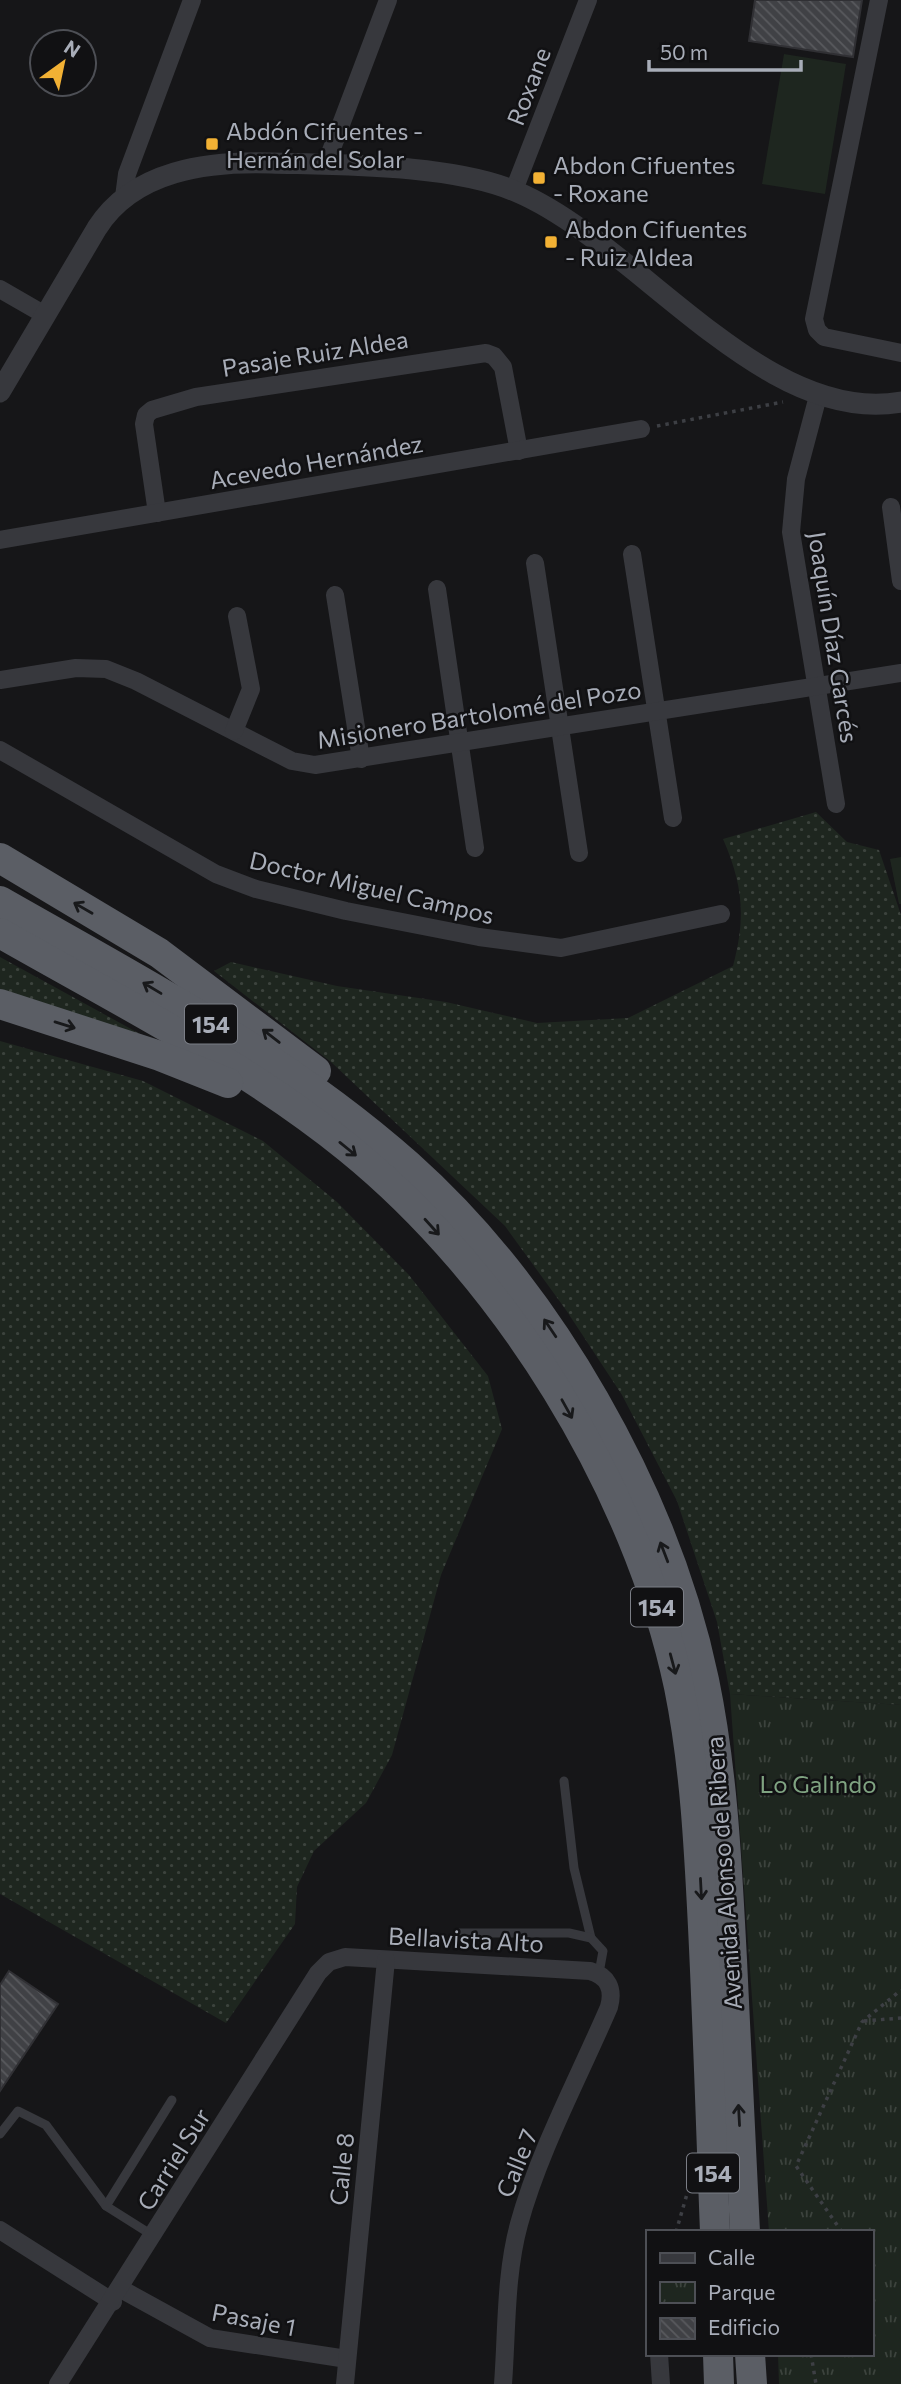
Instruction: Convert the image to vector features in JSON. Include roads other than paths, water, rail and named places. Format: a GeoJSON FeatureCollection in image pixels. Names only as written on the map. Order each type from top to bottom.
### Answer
{"type":"FeatureCollection","features":[{"type":"Feature","properties":{"kind":"highway"},"geometry":{"type":"LineString","coordinates":[[0,858],[129,933],[221,997],[322,1075],[382,1133],[409,1166]]}},
{"type":"Feature","properties":{"kind":"highway","name":"Avenida Alonso de Ribera"},"geometry":{"type":"LineString","coordinates":[[0,901],[260,1055],[338,1109],[409,1166],[502,1264],[566,1354],[631,1472],[689,1623],[704,1678],[722,1798],[745,2230]]}},
{"type":"Feature","properties":{"kind":"highway","name":"Avenida Alonso de Ribera"},"geometry":{"type":"LineString","coordinates":[[0,933],[175,1034],[312,1120],[384,1179],[420,1214],[510,1321],[559,1394],[578,1428],[620,1509],[653,1596],[678,1684],[696,1815],[715,2230]]}},
{"type":"Feature","properties":{"kind":"highway"},"geometry":{"type":"LineString","coordinates":[[0,1004],[160,1056],[312,1120]]}},
{"type":"Feature","properties":{"kind":"highway"},"geometry":{"type":"LineString","coordinates":[[719,2356],[719,2384]]}},
{"type":"Feature","properties":{"kind":"highway"},"geometry":{"type":"LineString","coordinates":[[750,2356],[752,2384]]}},
{"type":"Feature","properties":{"kind":"street"},"geometry":{"type":"LineString","coordinates":[[124,197],[127,174],[192,0]]}},
{"type":"Feature","properties":{"kind":"street"},"geometry":{"type":"LineString","coordinates":[[326,164],[388,0]]}},
{"type":"Feature","properties":{"kind":"street","name":"Roxane"},"geometry":{"type":"LineString","coordinates":[[514,190],[588,0]]}},
{"type":"Feature","properties":{"kind":"street"},"geometry":{"type":"LineString","coordinates":[[879,0],[814,319],[817,330],[824,337],[901,353]]}},
{"type":"Feature","properties":{"kind":"street"},"geometry":{"type":"LineString","coordinates":[[0,392],[104,216],[124,197],[159,179],[214,164],[326,164],[439,173],[514,190],[578,227],[760,365],[818,396],[867,406],[901,402]]}},
{"type":"Feature","properties":{"kind":"street"},"geometry":{"type":"LineString","coordinates":[[0,289],[45,315]]}},
{"type":"Feature","properties":{"kind":"street","name":"Pasaje Ruiz Aldea"},"geometry":{"type":"LineString","coordinates":[[158,513],[144,424],[146,415],[165,405],[218,393],[486,354],[494,356],[503,367],[519,451]]}},
{"type":"Feature","properties":{"kind":"street","name":"Joaquín Díaz Garcés"},"geometry":{"type":"LineString","coordinates":[[818,396],[796,479],[792,515],[793,550],[836,804]]}},
{"type":"Feature","properties":{"kind":"street","name":"Acevedo Hernández"},"geometry":{"type":"LineString","coordinates":[[0,540],[641,429]]}},
{"type":"Feature","properties":{"kind":"street"},"geometry":{"type":"LineString","coordinates":[[891,507],[901,581]]}},
{"type":"Feature","properties":{"kind":"street"},"geometry":{"type":"LineString","coordinates":[[632,554],[673,818]]}},
{"type":"Feature","properties":{"kind":"street"},"geometry":{"type":"LineString","coordinates":[[535,564],[579,853]]}},
{"type":"Feature","properties":{"kind":"street"},"geometry":{"type":"LineString","coordinates":[[437,589],[475,848]]}},
{"type":"Feature","properties":{"kind":"street"},"geometry":{"type":"LineString","coordinates":[[335,595],[361,759]]}},
{"type":"Feature","properties":{"kind":"street"},"geometry":{"type":"LineString","coordinates":[[234,731],[251,689],[237,616]]}},
{"type":"Feature","properties":{"kind":"street","name":"Misionero Bartolomé del Pozo"},"geometry":{"type":"LineString","coordinates":[[0,680],[75,668],[106,669],[128,677],[303,764],[361,759],[901,673]]}},
{"type":"Feature","properties":{"kind":"street","name":"Doctor Miguel Campos"},"geometry":{"type":"LineString","coordinates":[[0,750],[216,874],[256,889],[346,911],[479,937],[561,948],[721,914]]}},
{"type":"Feature","properties":{"kind":"street","name":"Bellavista Alto"},"geometry":{"type":"LineString","coordinates":[[329,1962],[345,1957],[600,1973]]}},
{"type":"Feature","properties":{"kind":"street","name":"Calle 8"},"geometry":{"type":"LineString","coordinates":[[345,2384],[386,1960]]}},
{"type":"Feature","properties":{"kind":"street","name":"Carriel Sur"},"geometry":{"type":"LineString","coordinates":[[58,2384],[117,2295],[318,1973],[329,1962]]}},
{"type":"Feature","properties":{"kind":"street","name":"Calle 7"},"geometry":{"type":"LineString","coordinates":[[503,2384],[512,2260],[519,2225],[535,2178],[609,2007],[611,1992],[600,1973]]}},
{"type":"Feature","properties":{"kind":"street","name":"Pasaje 1"},"geometry":{"type":"LineString","coordinates":[[0,2230],[117,2295],[210,2338],[348,2359]]}},
{"type":"Feature","properties":{"kind":"street"},"geometry":{"type":"LineString","coordinates":[[659,2356],[661,2384]]}},
{"type":"Feature","properties":{"kind":"lane"},"geometry":{"type":"LineString","coordinates":[[564,1781],[575,1868],[591,1938],[603,1951],[600,1973]]}},
{"type":"Feature","properties":{"kind":"lane"},"geometry":{"type":"LineString","coordinates":[[459,1933],[569,1933],[591,1938]]}},
{"type":"Feature","properties":{"kind":"lane"},"geometry":{"type":"LineString","coordinates":[[106,2206],[172,2100]]}},
{"type":"Feature","properties":{"kind":"lane"},"geometry":{"type":"LineString","coordinates":[[0,2134],[18,2111],[46,2125],[106,2206],[154,2236]]}},
{"type":"Feature","properties":{"kind":"place","name":"Abdón Cifuentes - Hernán del Solar"},"geometry":{"type":"Point","coordinates":[212,144]}},
{"type":"Feature","properties":{"kind":"place","name":"Abdon Cifuentes - Roxane"},"geometry":{"type":"Point","coordinates":[539,178]}},
{"type":"Feature","properties":{"kind":"place","name":"Abdon Cifuentes - Ruiz Aldea"},"geometry":{"type":"Point","coordinates":[551,242]}},
{"type":"Feature","properties":{"kind":"park label","name":"Lo Galindo"},"geometry":{"type":"Point","coordinates":[818,1783]}}]}
